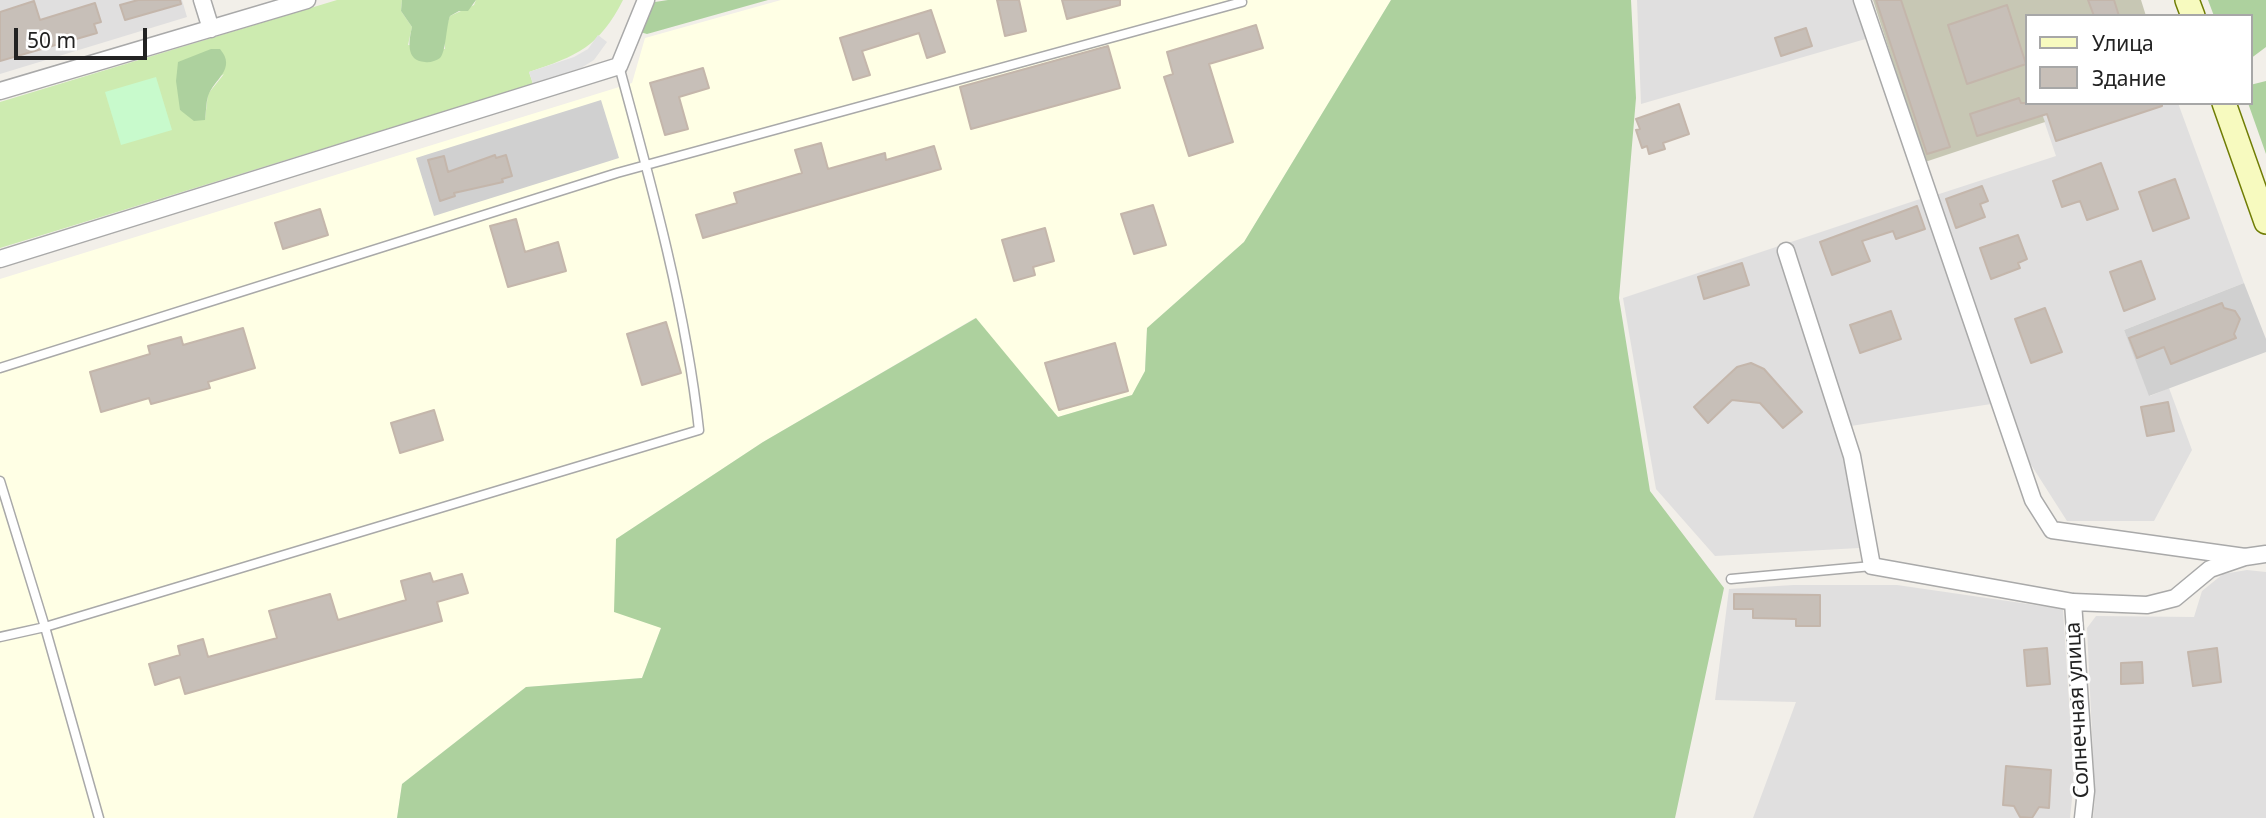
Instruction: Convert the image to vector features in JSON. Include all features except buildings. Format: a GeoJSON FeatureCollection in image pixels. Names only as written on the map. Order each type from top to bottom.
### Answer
{"type":"FeatureCollection","features":[{"type":"Feature","properties":{"kind":"main road"},"geometry":{"type":"LineString","coordinates":[[2225,105],[2266,222]]}},
{"type":"Feature","properties":{"kind":"street"},"geometry":{"type":"LineString","coordinates":[[202,0],[211,29]]}},
{"type":"Feature","properties":{"kind":"street"},"geometry":{"type":"LineString","coordinates":[[0,91],[307,0]]}},
{"type":"Feature","properties":{"kind":"street"},"geometry":{"type":"LineString","coordinates":[[0,259],[619,66],[646,0]]}},
{"type":"Feature","properties":{"kind":"street"},"geometry":{"type":"LineString","coordinates":[[1862,0],[2033,500],[2052,530],[2245,557]]}},
{"type":"Feature","properties":{"kind":"street"},"geometry":{"type":"LineString","coordinates":[[1786,251],[1852,456],[1872,566],[2073,603],[2147,606],[2175,598],[2210,569],[2245,557],[2266,554]]}},
{"type":"Feature","properties":{"kind":"street","name":"Солнечная улица"},"geometry":{"type":"LineString","coordinates":[[2073,603],[2086,791],[2082,818]]}},
{"type":"Feature","properties":{"kind":"lane"},"geometry":{"type":"LineString","coordinates":[[0,368],[647,165],[1242,2]]}},
{"type":"Feature","properties":{"kind":"lane"},"geometry":{"type":"LineString","coordinates":[[0,637],[46,627],[699,429],[693,372],[647,165],[619,66]]}},
{"type":"Feature","properties":{"kind":"lane"},"geometry":{"type":"LineString","coordinates":[[0,481],[46,627],[99,818]]}},
{"type":"Feature","properties":{"kind":"lane"},"geometry":{"type":"LineString","coordinates":[[1731,579],[1872,566]]}},
{"type":"Feature","properties":{"kind":"shaded area"},"geometry":{"type":"Polygon","coordinates":[[[0,0],[182,0],[187,17],[0,74],[0,0]]]}},
{"type":"Feature","properties":{"kind":"shaded area"},"geometry":{"type":"Polygon","coordinates":[[[781,0],[1391,0],[1244,242],[1147,328],[1145,371],[1132,395],[1058,417],[975,318],[763,442],[616,539],[661,628],[642,678],[526,687],[402,784],[397,818],[0,818],[0,279],[632,83],[645,38],[781,0]]]}},
{"type":"Feature","properties":{"kind":"shaded area"},"geometry":{"type":"Polygon","coordinates":[[[1637,0],[1856,0],[1869,38],[1641,104],[1637,0]]]}},
{"type":"Feature","properties":{"kind":"shaded area"},"geometry":{"type":"Polygon","coordinates":[[[1873,0],[2141,0],[2145,14],[2024,14],[2024,105],[2039,105],[2045,122],[1925,162],[1873,0]]]}},
{"type":"Feature","properties":{"kind":"shaded area"},"geometry":{"type":"Polygon","coordinates":[[[598,35],[607,42],[594,60],[581,68],[533,84],[529,72],[574,57],[588,49],[598,35]]]}},
{"type":"Feature","properties":{"kind":"shaded area"},"geometry":{"type":"Polygon","coordinates":[[[601,100],[619,158],[434,216],[416,158],[601,100]]]}},
{"type":"Feature","properties":{"kind":"shaded area"},"geometry":{"type":"Polygon","coordinates":[[[2039,105],[2179,105],[2244,283],[2124,330],[2150,396],[2169,388],[2192,450],[2154,521],[2067,521],[2028,460],[1933,196],[2056,156],[2039,105]]]}},
{"type":"Feature","properties":{"kind":"shaded area"},"geometry":{"type":"Polygon","coordinates":[[[1923,198],[1991,404],[1838,428],[1859,548],[1715,556],[1656,489],[1623,298],[1923,198]]]}},
{"type":"Feature","properties":{"kind":"shaded area"},"geometry":{"type":"Polygon","coordinates":[[[2244,283],[2266,339],[2266,352],[2149,396],[2124,330],[2244,283]]]}},
{"type":"Feature","properties":{"kind":"shaded area"},"geometry":{"type":"Polygon","coordinates":[[[2247,570],[2266,572],[2266,818],[2093,818],[2095,798],[2087,628],[2096,616],[2194,617],[2202,591],[2223,574],[2247,570]]]}},
{"type":"Feature","properties":{"kind":"shaded area"},"geometry":{"type":"Polygon","coordinates":[[[1793,585],[1897,585],[2063,609],[2074,780],[2070,818],[1753,818],[1796,702],[1715,700],[1729,589],[1793,585]]]}},
{"type":"Feature","properties":{"kind":"green space"},"geometry":{"type":"Polygon","coordinates":[[[337,0],[402,0],[401,11],[412,27],[408,45],[445,49],[444,33],[450,16],[474,5],[476,0],[623,0],[605,29],[585,48],[561,61],[529,72],[533,84],[0,248],[0,102],[337,0]],[[224,74],[181,100],[180,110],[205,119],[208,94],[224,74]]]}},
{"type":"Feature","properties":{"kind":"green space"},"geometry":{"type":"Polygon","coordinates":[[[402,0],[476,0],[468,11],[459,11],[450,16],[442,55],[437,60],[427,62],[419,61],[411,54],[412,27],[401,11],[402,0]]]}},
{"type":"Feature","properties":{"kind":"green space"},"geometry":{"type":"Polygon","coordinates":[[[768,0],[647,34],[640,32],[641,21],[655,2],[768,0]]]}},
{"type":"Feature","properties":{"kind":"green space"},"geometry":{"type":"Polygon","coordinates":[[[1391,0],[1631,0],[1636,98],[1619,298],[1650,491],[1724,588],[1675,818],[397,818],[402,784],[526,687],[642,678],[661,628],[614,612],[616,539],[763,442],[976,318],[1058,417],[1132,395],[1145,371],[1147,328],[1244,242],[1391,0]]]}},
{"type":"Feature","properties":{"kind":"green space"},"geometry":{"type":"Polygon","coordinates":[[[2208,0],[2266,0],[2266,47],[2252,58],[2252,14],[2213,14],[2208,0]]]}},
{"type":"Feature","properties":{"kind":"green space"},"geometry":{"type":"Polygon","coordinates":[[[211,49],[220,49],[225,56],[225,68],[208,96],[205,120],[194,121],[180,110],[176,81],[178,62],[211,49]]]}},
{"type":"Feature","properties":{"kind":"green space"},"geometry":{"type":"Polygon","coordinates":[[[156,77],[172,130],[121,145],[105,92],[156,77]]]}},
{"type":"Feature","properties":{"kind":"green space"},"geometry":{"type":"Polygon","coordinates":[[[2266,81],[2266,154],[2249,105],[2252,105],[2252,84],[2266,81]]]}}]}
